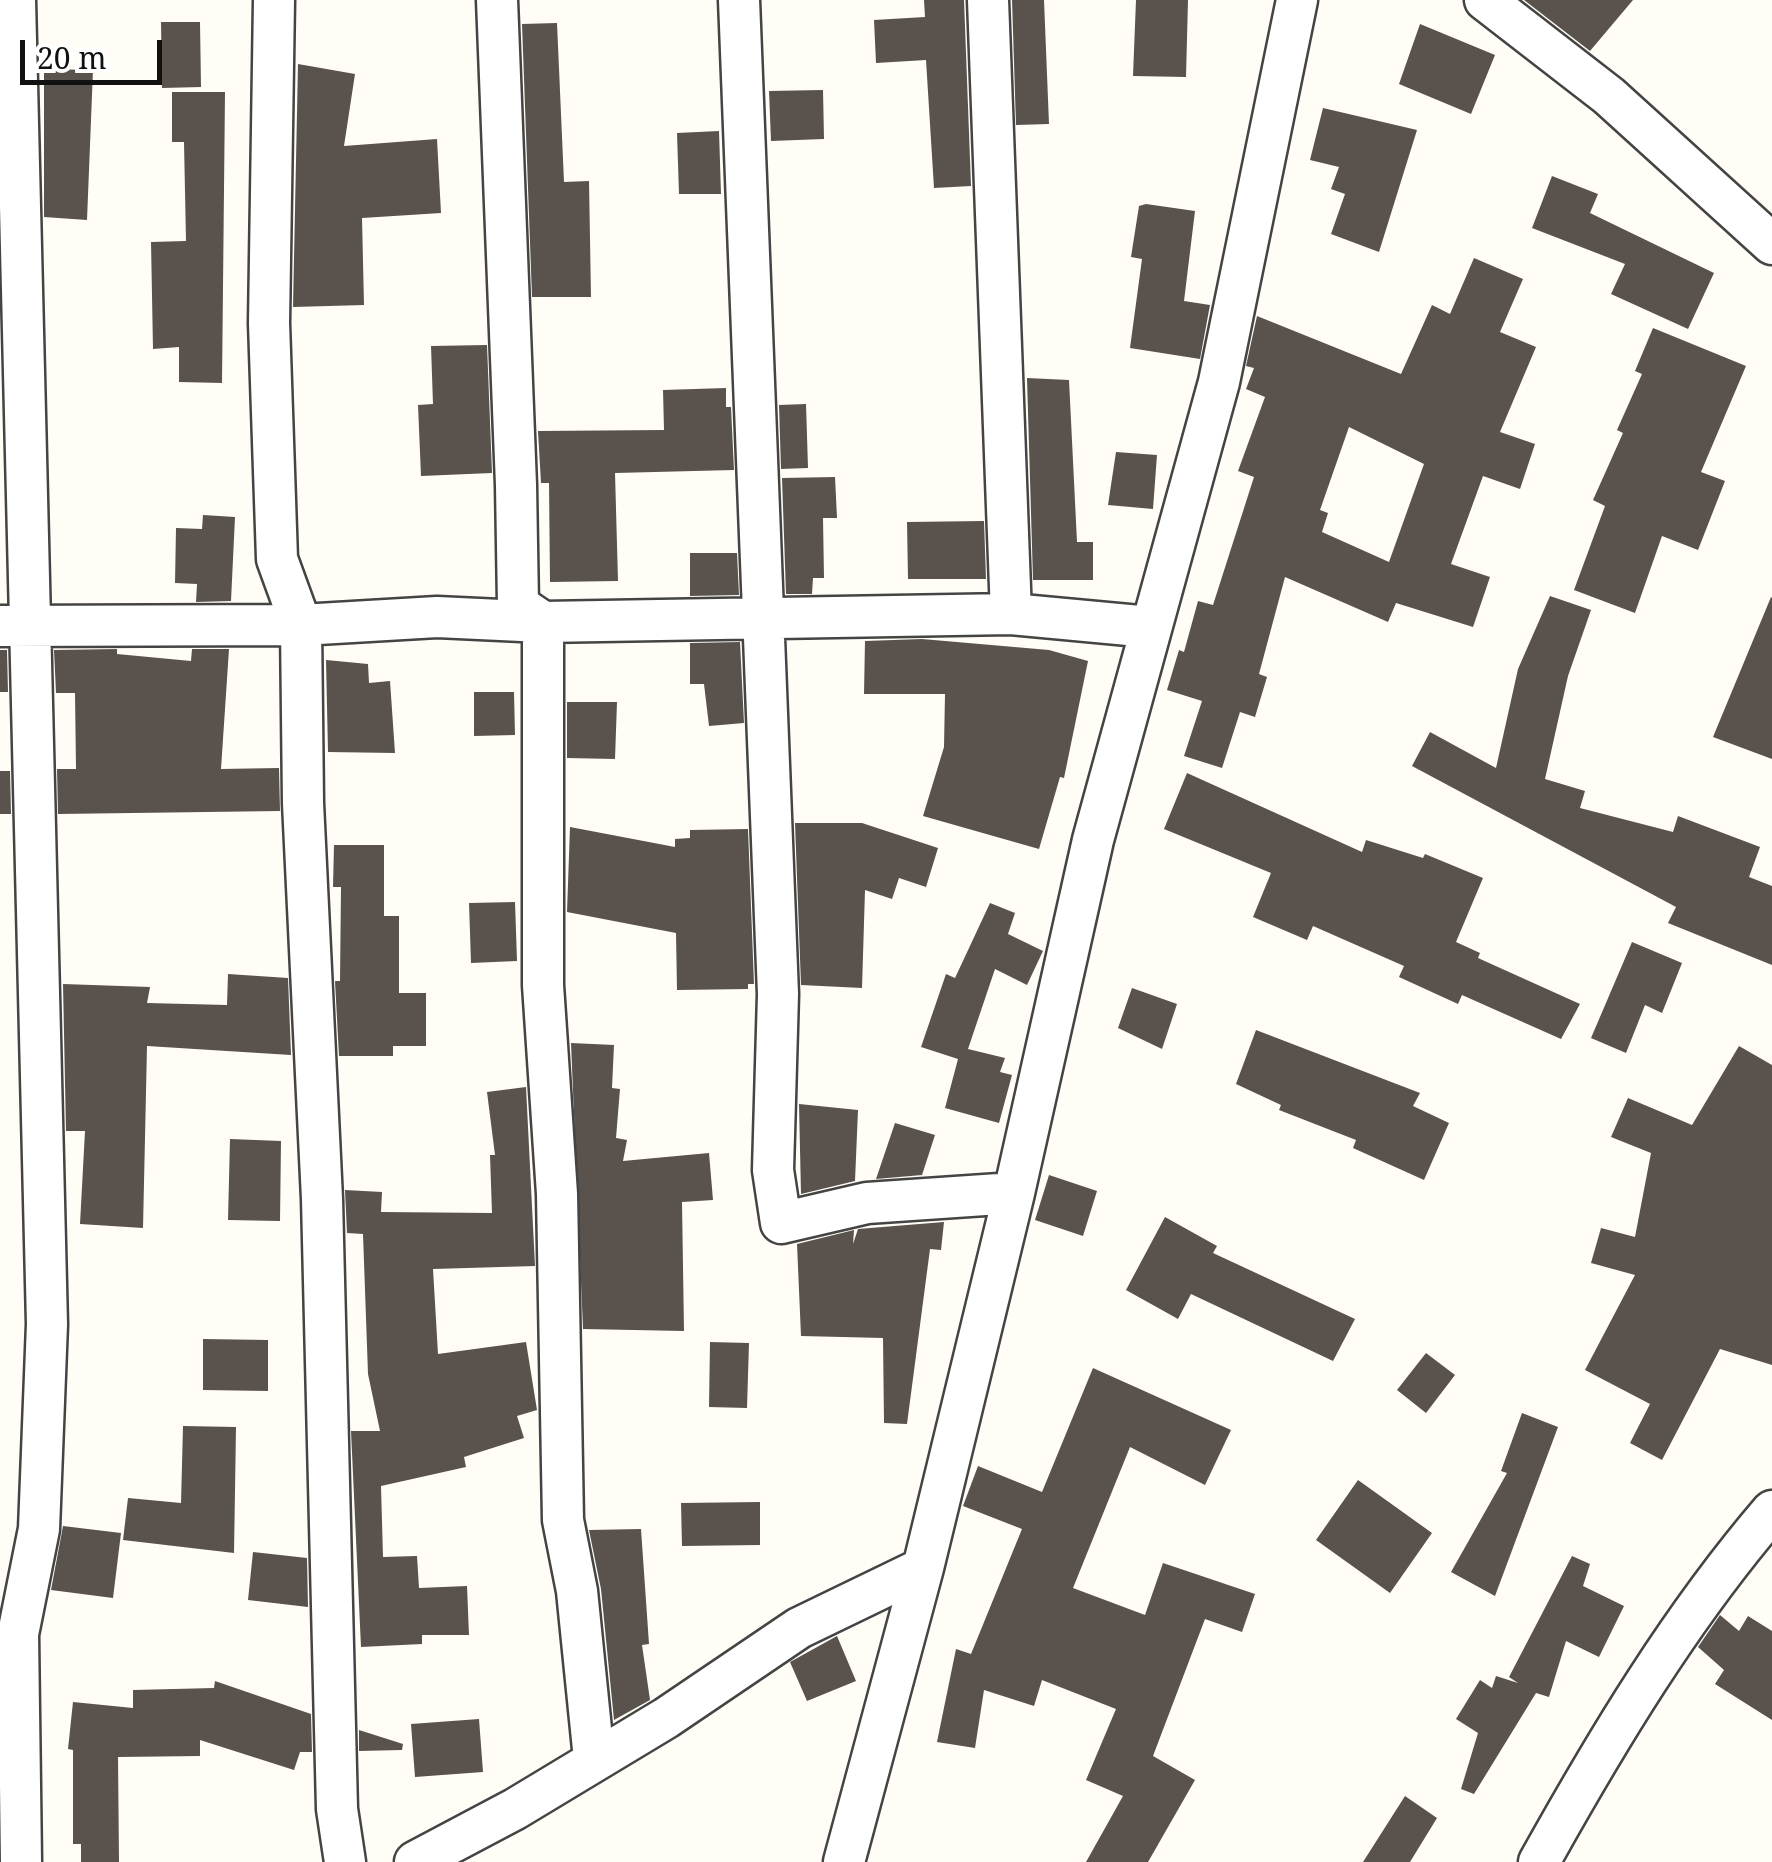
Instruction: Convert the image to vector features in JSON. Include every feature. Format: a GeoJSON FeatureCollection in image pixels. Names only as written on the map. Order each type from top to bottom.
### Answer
{"type":"FeatureCollection","features":[{"type":"Feature","properties":{"kind":"street"},"geometry":{"type":"LineString","coordinates":[[15,0],[16,626],[47,1324],[39,1529],[18,1634],[21,1862]]}},
{"type":"Feature","properties":{"kind":"street"},"geometry":{"type":"LineString","coordinates":[[274,0],[269,323],[277,559],[301,625],[306,894],[322,1199],[337,1809],[346,1862]]}},
{"type":"Feature","properties":{"kind":"street"},"geometry":{"type":"LineString","coordinates":[[498,0],[516,486],[514,563],[518,605],[543,622]]}},
{"type":"Feature","properties":{"kind":"street"},"geometry":{"type":"LineString","coordinates":[[739,0],[778,994],[773,1170],[782,1223],[867,1203],[1014,1193]]}},
{"type":"Feature","properties":{"kind":"street"},"geometry":{"type":"LineString","coordinates":[[988,0],[1012,614]]}},
{"type":"Feature","properties":{"kind":"street"},"geometry":{"type":"LineString","coordinates":[[844,1862],[923,1568],[1014,1193],[1093,840],[1219,382],[1297,0]]}},
{"type":"Feature","properties":{"kind":"street"},"geometry":{"type":"LineString","coordinates":[[1484,0],[1609,96],[1772,244]]}},
{"type":"Feature","properties":{"kind":"street"},"geometry":{"type":"LineString","coordinates":[[16,626],[301,625],[436,617],[543,622],[1012,614],[1150,626]]}},
{"type":"Feature","properties":{"kind":"street"},"geometry":{"type":"LineString","coordinates":[[543,622],[543,985],[557,1194],[563,1520],[577,1590],[594,1759]]}},
{"type":"Feature","properties":{"kind":"street"},"geometry":{"type":"LineString","coordinates":[[1539,1862],[1609,1740],[1694,1614],[1772,1511]]}},
{"type":"Feature","properties":{"kind":"street"},"geometry":{"type":"LineString","coordinates":[[415,1862],[514,1810],[727,1680],[799,1628],[923,1568]]}},
{"type":"Feature","properties":{"kind":"building"},"geometry":{"type":"Polygon","coordinates":[[[924,0],[964,0],[971,186],[934,188],[926,60],[876,63],[874,20],[925,17],[924,0]]]}},
{"type":"Feature","properties":{"kind":"building"},"geometry":{"type":"Polygon","coordinates":[[[1012,0],[1044,0],[1049,124],[1016,125],[1012,0]]]}},
{"type":"Feature","properties":{"kind":"building"},"geometry":{"type":"Polygon","coordinates":[[[1136,0],[1188,0],[1186,77],[1133,76],[1136,0]]]}},
{"type":"Feature","properties":{"kind":"building"},"geometry":{"type":"Polygon","coordinates":[[[1524,0],[1633,0],[1590,51],[1524,0]]]}},
{"type":"Feature","properties":{"kind":"building"},"geometry":{"type":"Polygon","coordinates":[[[161,22],[200,22],[201,87],[162,88],[161,22]]]}},
{"type":"Feature","properties":{"kind":"building"},"geometry":{"type":"Polygon","coordinates":[[[557,23],[564,182],[589,181],[591,297],[532,297],[522,24],[557,23]]]}},
{"type":"Feature","properties":{"kind":"building"},"geometry":{"type":"Polygon","coordinates":[[[1420,24],[1495,55],[1471,114],[1399,84],[1420,24]]]}},
{"type":"Feature","properties":{"kind":"building"},"geometry":{"type":"Polygon","coordinates":[[[298,64],[355,74],[344,146],[437,139],[441,213],[362,218],[364,305],[293,307],[298,64]]]}},
{"type":"Feature","properties":{"kind":"building"},"geometry":{"type":"Polygon","coordinates":[[[44,69],[93,70],[87,220],[44,217],[44,69]]]}},
{"type":"Feature","properties":{"kind":"building"},"geometry":{"type":"Polygon","coordinates":[[[823,90],[824,139],[771,141],[769,91],[823,90]]]}},
{"type":"Feature","properties":{"kind":"building"},"geometry":{"type":"Polygon","coordinates":[[[172,92],[225,92],[222,383],[179,382],[179,347],[153,349],[151,242],[186,241],[184,142],[172,142],[172,92]]]}},
{"type":"Feature","properties":{"kind":"building"},"geometry":{"type":"Polygon","coordinates":[[[1323,108],[1417,130],[1379,252],[1331,234],[1345,194],[1331,189],[1339,167],[1310,160],[1323,108]]]}},
{"type":"Feature","properties":{"kind":"building"},"geometry":{"type":"Polygon","coordinates":[[[719,131],[721,194],[679,194],[677,133],[719,131]]]}},
{"type":"Feature","properties":{"kind":"building"},"geometry":{"type":"Polygon","coordinates":[[[1552,176],[1598,194],[1590,213],[1714,273],[1688,329],[1611,294],[1625,264],[1532,228],[1552,176]]]}},
{"type":"Feature","properties":{"kind":"building"},"geometry":{"type":"Polygon","coordinates":[[[1139,206],[1195,211],[1184,301],[1210,305],[1200,359],[1130,348],[1142,259],[1131,257],[1139,206]]]}},
{"type":"Feature","properties":{"kind":"building"},"geometry":{"type":"Polygon","coordinates":[[[1474,258],[1523,279],[1500,332],[1536,347],[1500,432],[1535,444],[1520,489],[1483,476],[1451,564],[1490,577],[1473,627],[1396,603],[1388,622],[1285,577],[1259,674],[1267,677],[1255,717],[1240,712],[1222,768],[1184,756],[1202,701],[1167,690],[1179,650],[1184,652],[1198,601],[1213,605],[1254,477],[1238,471],[1265,397],[1246,389],[1254,368],[1246,366],[1257,316],[1401,374],[1432,305],[1450,314],[1474,258]],[[1349,427],[1320,510],[1328,513],[1322,532],[1389,562],[1424,464],[1349,427]]]}},
{"type":"Feature","properties":{"kind":"building"},"geometry":{"type":"Polygon","coordinates":[[[1653,328],[1746,366],[1701,472],[1725,481],[1698,550],[1662,536],[1635,613],[1574,590],[1605,506],[1593,500],[1623,433],[1617,430],[1642,374],[1635,371],[1653,328]]]}},
{"type":"Feature","properties":{"kind":"building"},"geometry":{"type":"Polygon","coordinates":[[[487,345],[492,473],[421,476],[418,405],[433,404],[431,346],[487,345]]]}},
{"type":"Feature","properties":{"kind":"building"},"geometry":{"type":"Polygon","coordinates":[[[1027,378],[1069,380],[1077,542],[1093,542],[1093,580],[1033,580],[1027,378]]]}},
{"type":"Feature","properties":{"kind":"building"},"geometry":{"type":"Polygon","coordinates":[[[726,388],[726,407],[731,407],[734,470],[615,473],[618,581],[550,582],[549,483],[541,483],[538,431],[664,430],[663,390],[726,388]]]}},
{"type":"Feature","properties":{"kind":"building"},"geometry":{"type":"Polygon","coordinates":[[[806,404],[808,468],[781,469],[779,405],[806,404]]]}},
{"type":"Feature","properties":{"kind":"building"},"geometry":{"type":"Polygon","coordinates":[[[1116,452],[1157,455],[1153,509],[1108,505],[1116,452]]]}},
{"type":"Feature","properties":{"kind":"building"},"geometry":{"type":"Polygon","coordinates":[[[835,477],[837,518],[823,518],[824,578],[813,578],[812,594],[786,594],[782,478],[835,477]]]}},
{"type":"Feature","properties":{"kind":"building"},"geometry":{"type":"Polygon","coordinates":[[[203,515],[235,517],[231,601],[196,602],[197,584],[175,583],[176,528],[202,529],[203,515]]]}},
{"type":"Feature","properties":{"kind":"building"},"geometry":{"type":"Polygon","coordinates":[[[984,521],[986,579],[908,579],[907,522],[984,521]]]}},
{"type":"Feature","properties":{"kind":"building"},"geometry":{"type":"Polygon","coordinates":[[[690,553],[737,553],[739,595],[690,596],[690,553]]]}},
{"type":"Feature","properties":{"kind":"building"},"geometry":{"type":"Polygon","coordinates":[[[1550,596],[1591,610],[1568,676],[1545,779],[1585,791],[1580,808],[1673,832],[1678,816],[1760,847],[1749,877],[1772,886],[1772,965],[1668,923],[1676,907],[1412,766],[1430,732],[1496,768],[1518,669],[1550,596]]]}},
{"type":"Feature","properties":{"kind":"building"},"geometry":{"type":"Polygon","coordinates":[[[1772,598],[1772,759],[1713,737],[1772,598]]]}},
{"type":"Feature","properties":{"kind":"building"},"geometry":{"type":"Polygon","coordinates":[[[922,639],[1049,650],[1088,661],[1064,778],[1060,777],[1039,849],[923,816],[944,747],[945,694],[864,694],[865,641],[922,639]]]}},
{"type":"Feature","properties":{"kind":"building"},"geometry":{"type":"Polygon","coordinates":[[[740,642],[744,723],[709,726],[704,684],[690,684],[690,643],[740,642]]]}},
{"type":"Feature","properties":{"kind":"building"},"geometry":{"type":"Polygon","coordinates":[[[117,649],[117,654],[191,661],[192,649],[229,649],[221,769],[279,768],[280,811],[58,814],[57,769],[76,769],[75,693],[56,693],[54,650],[117,649]]]}},
{"type":"Feature","properties":{"kind":"building"},"geometry":{"type":"Polygon","coordinates":[[[0,650],[7,650],[8,692],[0,692],[0,650]]]}},
{"type":"Feature","properties":{"kind":"building"},"geometry":{"type":"Polygon","coordinates":[[[326,660],[368,664],[369,683],[390,681],[395,753],[328,752],[326,660]]]}},
{"type":"Feature","properties":{"kind":"building"},"geometry":{"type":"Polygon","coordinates":[[[474,692],[514,692],[515,735],[474,736],[474,692]]]}},
{"type":"Feature","properties":{"kind":"building"},"geometry":{"type":"Polygon","coordinates":[[[567,702],[617,702],[615,759],[567,758],[567,702]]]}},
{"type":"Feature","properties":{"kind":"building"},"geometry":{"type":"Polygon","coordinates":[[[0,771],[10,771],[11,814],[0,814],[0,771]]]}},
{"type":"Feature","properties":{"kind":"building"},"geometry":{"type":"Polygon","coordinates":[[[1187,773],[1362,852],[1366,840],[1423,858],[1425,854],[1483,878],[1456,942],[1480,953],[1478,958],[1580,1004],[1561,1039],[1462,995],[1458,1004],[1399,977],[1404,966],[1313,926],[1307,940],[1253,917],[1271,873],[1164,829],[1187,773]]]}},
{"type":"Feature","properties":{"kind":"building"},"geometry":{"type":"Polygon","coordinates":[[[795,823],[862,823],[938,848],[926,887],[899,878],[892,899],[865,890],[862,988],[801,985],[795,823]]]}},
{"type":"Feature","properties":{"kind":"building"},"geometry":{"type":"Polygon","coordinates":[[[570,827],[675,847],[675,839],[690,838],[690,830],[748,829],[754,984],[748,984],[748,989],[677,990],[676,933],[567,912],[570,827]]]}},
{"type":"Feature","properties":{"kind":"building"},"geometry":{"type":"Polygon","coordinates":[[[334,845],[384,845],[384,916],[399,916],[399,993],[426,993],[426,1046],[393,1046],[393,1056],[339,1056],[335,981],[340,981],[341,887],[333,887],[334,845]]]}},
{"type":"Feature","properties":{"kind":"building"},"geometry":{"type":"Polygon","coordinates":[[[515,902],[517,961],[471,963],[469,903],[515,902]]]}},
{"type":"Feature","properties":{"kind":"building"},"geometry":{"type":"Polygon","coordinates":[[[990,903],[1015,913],[1008,934],[1043,951],[1027,985],[995,969],[968,1049],[1005,1058],[1000,1072],[1012,1075],[999,1123],[945,1108],[958,1059],[921,1047],[946,974],[955,978],[990,903]]]}},
{"type":"Feature","properties":{"kind":"building"},"geometry":{"type":"Polygon","coordinates":[[[1632,942],[1682,963],[1662,1013],[1645,1005],[1626,1053],[1591,1038],[1632,942]]]}},
{"type":"Feature","properties":{"kind":"building"},"geometry":{"type":"Polygon","coordinates":[[[228,974],[288,978],[291,1055],[147,1046],[143,1228],[80,1224],[85,1131],[66,1131],[63,984],[150,987],[147,1003],[227,1005],[228,974]]]}},
{"type":"Feature","properties":{"kind":"building"},"geometry":{"type":"Polygon","coordinates":[[[1132,988],[1177,1004],[1162,1049],[1118,1028],[1132,988]]]}},
{"type":"Feature","properties":{"kind":"building"},"geometry":{"type":"Polygon","coordinates":[[[1256,1030],[1420,1093],[1413,1106],[1449,1123],[1424,1180],[1353,1148],[1356,1140],[1279,1110],[1281,1105],[1236,1084],[1256,1030]]]}},
{"type":"Feature","properties":{"kind":"building"},"geometry":{"type":"Polygon","coordinates":[[[571,1043],[614,1045],[612,1088],[620,1089],[616,1138],[627,1140],[623,1161],[709,1153],[713,1200],[682,1202],[684,1331],[583,1329],[571,1043]]]}},
{"type":"Feature","properties":{"kind":"building"},"geometry":{"type":"Polygon","coordinates":[[[1739,1046],[1772,1065],[1772,1365],[1720,1349],[1662,1460],[1630,1443],[1650,1404],[1585,1370],[1635,1275],[1591,1263],[1601,1228],[1635,1237],[1651,1153],[1611,1137],[1628,1098],[1692,1125],[1739,1046]]]}},
{"type":"Feature","properties":{"kind":"building"},"geometry":{"type":"Polygon","coordinates":[[[526,1087],[535,1266],[433,1269],[438,1354],[526,1342],[537,1410],[517,1416],[524,1438],[464,1457],[466,1467],[381,1486],[383,1557],[417,1556],[419,1588],[467,1586],[469,1635],[422,1635],[422,1644],[361,1647],[351,1431],[380,1431],[368,1374],[363,1234],[347,1233],[345,1190],[382,1192],[381,1212],[492,1213],[490,1155],[495,1155],[487,1092],[526,1087]]]}},
{"type":"Feature","properties":{"kind":"building"},"geometry":{"type":"Polygon","coordinates":[[[799,1104],[858,1110],[855,1181],[801,1194],[799,1104]]]}},
{"type":"Feature","properties":{"kind":"building"},"geometry":{"type":"Polygon","coordinates":[[[895,1123],[935,1135],[922,1175],[876,1179],[895,1123]]]}},
{"type":"Feature","properties":{"kind":"building"},"geometry":{"type":"Polygon","coordinates":[[[230,1139],[281,1141],[280,1221],[228,1220],[230,1139]]]}},
{"type":"Feature","properties":{"kind":"building"},"geometry":{"type":"Polygon","coordinates":[[[1049,1175],[1097,1191],[1083,1236],[1035,1220],[1049,1175]]]}},
{"type":"Feature","properties":{"kind":"building"},"geometry":{"type":"Polygon","coordinates":[[[1165,1217],[1217,1246],[1213,1253],[1355,1319],[1333,1361],[1191,1294],[1178,1319],[1126,1290],[1165,1217]]]}},
{"type":"Feature","properties":{"kind":"building"},"geometry":{"type":"Polygon","coordinates":[[[944,1222],[941,1250],[930,1249],[907,1424],[884,1423],[883,1338],[801,1336],[797,1244],[854,1230],[853,1244],[858,1229],[944,1222]]]}},
{"type":"Feature","properties":{"kind":"building"},"geometry":{"type":"Polygon","coordinates":[[[203,1339],[268,1340],[268,1391],[203,1390],[203,1339]]]}},
{"type":"Feature","properties":{"kind":"building"},"geometry":{"type":"Polygon","coordinates":[[[710,1342],[749,1343],[747,1408],[709,1407],[710,1342]]]}},
{"type":"Feature","properties":{"kind":"building"},"geometry":{"type":"Polygon","coordinates":[[[1426,1353],[1455,1375],[1426,1413],[1397,1390],[1426,1353]]]}},
{"type":"Feature","properties":{"kind":"building"},"geometry":{"type":"Polygon","coordinates":[[[1093,1368],[1231,1430],[1205,1485],[1130,1447],[1073,1588],[1145,1615],[1163,1563],[1255,1594],[1242,1632],[1205,1619],[1153,1756],[1195,1780],[1148,1862],[1086,1862],[1123,1796],[1086,1780],[1116,1709],[1042,1680],[1034,1706],[984,1690],[975,1748],[937,1742],[956,1649],[971,1654],[1022,1529],[963,1506],[978,1466],[1042,1492],[1093,1368]]]}},
{"type":"Feature","properties":{"kind":"building"},"geometry":{"type":"Polygon","coordinates":[[[1522,1413],[1558,1427],[1495,1596],[1451,1572],[1507,1473],[1501,1471],[1522,1413]]]}},
{"type":"Feature","properties":{"kind":"building"},"geometry":{"type":"Polygon","coordinates":[[[183,1426],[236,1427],[234,1553],[123,1540],[128,1498],[181,1503],[183,1426]]]}},
{"type":"Feature","properties":{"kind":"building"},"geometry":{"type":"Polygon","coordinates":[[[1358,1480],[1432,1533],[1390,1593],[1316,1540],[1358,1480]]]}},
{"type":"Feature","properties":{"kind":"building"},"geometry":{"type":"Polygon","coordinates":[[[760,1502],[760,1545],[682,1546],[681,1503],[760,1502]]]}},
{"type":"Feature","properties":{"kind":"building"},"geometry":{"type":"Polygon","coordinates":[[[63,1526],[121,1533],[113,1598],[51,1590],[63,1526]]]}},
{"type":"Feature","properties":{"kind":"building"},"geometry":{"type":"Polygon","coordinates":[[[641,1529],[649,1644],[642,1645],[650,1700],[614,1720],[601,1589],[589,1530],[641,1529]]]}},
{"type":"Feature","properties":{"kind":"building"},"geometry":{"type":"Polygon","coordinates":[[[253,1552],[307,1558],[308,1607],[248,1600],[253,1552]]]}},
{"type":"Feature","properties":{"kind":"building"},"geometry":{"type":"Polygon","coordinates":[[[1572,1556],[1590,1564],[1583,1586],[1624,1606],[1599,1657],[1566,1641],[1549,1697],[1536,1693],[1474,1794],[1461,1789],[1478,1733],[1456,1719],[1480,1680],[1492,1688],[1496,1676],[1518,1683],[1509,1677],[1572,1556]]]}},
{"type":"Feature","properties":{"kind":"building"},"geometry":{"type":"Polygon","coordinates":[[[1720,1615],[1739,1631],[1748,1616],[1772,1631],[1772,1720],[1715,1684],[1724,1670],[1698,1647],[1720,1615]]]}},
{"type":"Feature","properties":{"kind":"building"},"geometry":{"type":"Polygon","coordinates":[[[837,1636],[856,1681],[807,1701],[790,1662],[837,1636]]]}},
{"type":"Feature","properties":{"kind":"building"},"geometry":{"type":"Polygon","coordinates":[[[215,1681],[311,1714],[312,1752],[300,1752],[294,1770],[200,1740],[200,1756],[118,1757],[119,1862],[81,1862],[81,1844],[73,1844],[73,1750],[68,1749],[73,1702],[133,1708],[133,1690],[214,1688],[215,1681]]]}},
{"type":"Feature","properties":{"kind":"building"},"geometry":{"type":"Polygon","coordinates":[[[479,1719],[483,1772],[415,1777],[411,1724],[479,1719]]]}},
{"type":"Feature","properties":{"kind":"building"},"geometry":{"type":"Polygon","coordinates":[[[359,1730],[403,1744],[402,1750],[359,1751],[359,1730]]]}},
{"type":"Feature","properties":{"kind":"building"},"geometry":{"type":"Polygon","coordinates":[[[1405,1796],[1437,1818],[1410,1862],[1363,1862],[1405,1796]]]}}]}
